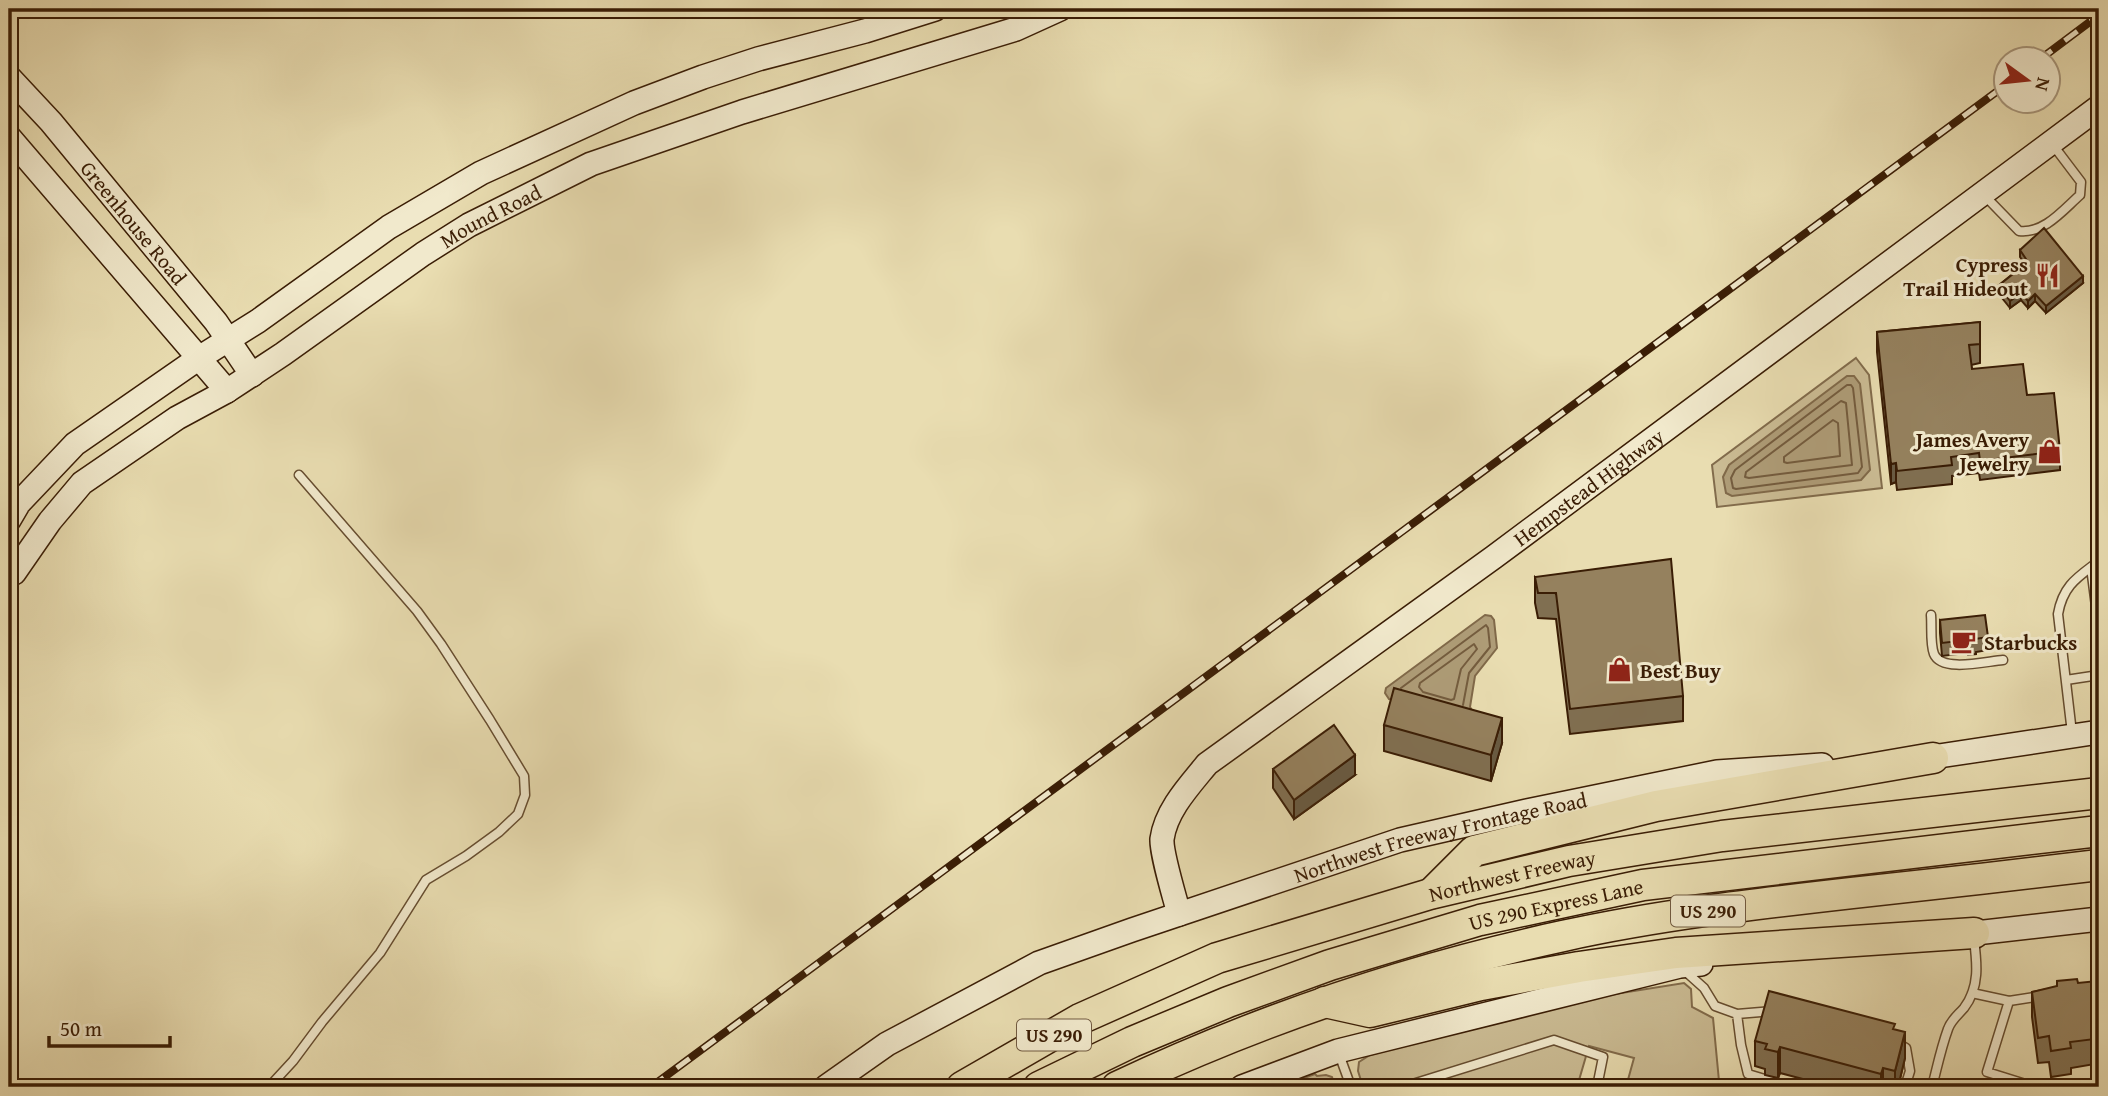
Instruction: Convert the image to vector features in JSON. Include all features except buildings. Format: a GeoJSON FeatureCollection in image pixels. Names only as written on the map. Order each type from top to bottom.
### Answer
{"type":"FeatureCollection","features":[{"type":"Feature","properties":{"kind":"highway"},"geometry":{"type":"LineString","coordinates":[[1430,894],[1474,851],[1656,806],[1933,758]]}},
{"type":"Feature","properties":{"kind":"highway","name":"Northwest Freeway"},"geometry":{"type":"LineString","coordinates":[[962,1087],[1080,1019],[1217,958],[1430,894],[1569,861],[1709,838],[2099,793]]}},
{"type":"Feature","properties":{"kind":"highway","name":"US 290 Express Lane"},"geometry":{"type":"LineString","coordinates":[[1039,1087],[1132,1042],[1228,1002],[1330,965],[1480,920],[1643,885],[2099,831]]}},
{"type":"Feature","properties":{"kind":"highway","name":"US 290"},"geometry":{"type":"LineString","coordinates":[[1117,1087],[1245,1032],[1325,1002],[1483,955],[1562,936],[1644,920],[1747,905],[2099,865]]}},
{"type":"Feature","properties":{"kind":"highway"},"geometry":{"type":"LineString","coordinates":[[1325,1002],[1370,1012],[1481,985],[1676,953],[1973,933]]}},
{"type":"Feature","properties":{"kind":"street","name":"Mound Road"},"geometry":{"type":"LineString","coordinates":[[9,520],[19,503],[75,444],[258,321],[390,227],[481,173],[634,103],[703,77],[934,9]]}},
{"type":"Feature","properties":{"kind":"street","name":"Mound Road"},"geometry":{"type":"LineString","coordinates":[[9,575],[14,573],[50,521],[82,484],[177,418],[252,375],[423,254],[469,225],[591,164],[742,112],[1016,29],[1059,9]]}},
{"type":"Feature","properties":{"kind":"street","name":"Greenhouse Road"},"geometry":{"type":"LineString","coordinates":[[9,77],[51,122],[216,322],[252,375]]}},
{"type":"Feature","properties":{"kind":"street","name":"Hempstead Highway"},"geometry":{"type":"LineString","coordinates":[[1179,914],[1162,840],[1170,815],[1184,792],[1208,764],[1494,557],[2099,107]]}},
{"type":"Feature","properties":{"kind":"street","name":"Greenhouse Road"},"geometry":{"type":"LineString","coordinates":[[9,136],[227,391]]}},
{"type":"Feature","properties":{"kind":"street","name":"Northwest Freeway Frontage Road"},"geometry":{"type":"LineString","coordinates":[[827,1087],[887,1044],[1039,963],[1400,840],[1717,772],[1933,758],[2099,732]]}},
{"type":"Feature","properties":{"kind":"street"},"geometry":{"type":"LineString","coordinates":[[1242,1087],[1338,1051],[1680,966],[2099,919]]}},
{"type":"Feature","properties":{"kind":"street"},"geometry":{"type":"LineString","coordinates":[[846,1087],[864,1061]]}},
{"type":"Feature","properties":{"kind":"lane"},"geometry":{"type":"LineString","coordinates":[[1983,194],[2019,231],[2030,232],[2049,222],[2080,195],[2081,182],[2052,143]]}},
{"type":"Feature","properties":{"kind":"lane"},"geometry":{"type":"LineString","coordinates":[[269,1087],[380,953],[426,880],[499,832],[518,814],[525,795],[524,776],[441,644],[417,611],[299,475]]}},
{"type":"Feature","properties":{"kind":"lane"},"geometry":{"type":"LineString","coordinates":[[2072,735],[2058,614],[2065,590],[2099,561]]}},
{"type":"Feature","properties":{"kind":"lane"},"geometry":{"type":"LineString","coordinates":[[2091,567],[2099,630]]}},
{"type":"Feature","properties":{"kind":"lane"},"geometry":{"type":"LineString","coordinates":[[1931,615],[1933,653],[1939,662],[1948,665],[2003,660]]}},
{"type":"Feature","properties":{"kind":"lane"},"geometry":{"type":"LineString","coordinates":[[2066,680],[2099,675]]}},
{"type":"Feature","properties":{"kind":"lane"},"geometry":{"type":"LineString","coordinates":[[1932,1087],[1948,1027],[1972,993],[1977,972],[1973,933]]}},
{"type":"Feature","properties":{"kind":"lane"},"geometry":{"type":"LineString","coordinates":[[1680,966],[1704,988],[1716,1006],[1737,1014],[1779,1011]]}},
{"type":"Feature","properties":{"kind":"lane"},"geometry":{"type":"LineString","coordinates":[[1972,993],[2009,1001],[2048,995]]}},
{"type":"Feature","properties":{"kind":"lane"},"geometry":{"type":"LineString","coordinates":[[2009,1001],[1987,1072],[2035,1087]]}},
{"type":"Feature","properties":{"kind":"lane"},"geometry":{"type":"LineString","coordinates":[[1737,1014],[1748,1074],[1790,1087]]}},
{"type":"Feature","properties":{"kind":"lane"},"geometry":{"type":"LineString","coordinates":[[1887,1038],[1906,1048],[1910,1071],[1905,1087]]}},
{"type":"Feature","properties":{"kind":"lane"},"geometry":{"type":"LineString","coordinates":[[1403,1087],[1554,1040],[1603,1057],[1597,1087]]}},
{"type":"Feature","properties":{"kind":"lane"},"geometry":{"type":"LineString","coordinates":[[1338,1051],[1351,1087]]}},
{"type":"Feature","properties":{"kind":"shaded area"},"geometry":{"type":"Polygon","coordinates":[[[1856,358],[1869,375],[1882,488],[1717,507],[1712,465],[1856,358]]]}},
{"type":"Feature","properties":{"kind":"shaded area"},"geometry":{"type":"Polygon","coordinates":[[[1684,983],[1691,989],[1692,1007],[1713,1018],[1719,1081],[1741,1087],[1626,1087],[1634,1058],[1589,1046],[1577,1087],[1363,1087],[1358,1071],[1359,1062],[1370,1055],[1571,1001],[1684,983]]]}},
{"type":"Feature","properties":{"kind":"shaded area"},"geometry":{"type":"Polygon","coordinates":[[[1315,1074],[1332,1077],[1335,1087],[1279,1087],[1315,1074]]]}},
{"type":"Feature","properties":{"kind":"water"},"geometry":{"type":"Polygon","coordinates":[[[1847,376],[1854,376],[1860,384],[1870,470],[1861,480],[1732,496],[1726,493],[1723,477],[1729,465],[1847,376]]]}},
{"type":"Feature","properties":{"kind":"water"},"geometry":{"type":"Polygon","coordinates":[[[1485,615],[1494,620],[1497,648],[1475,676],[1470,707],[1473,712],[1389,699],[1385,693],[1386,688],[1485,615]]]}},
{"type":"Feature","properties":{"kind":"railway"},"geometry":{"type":"LineString","coordinates":[[2058,46],[2099,15]]}},
{"type":"Feature","properties":{"kind":"railway"},"geometry":{"type":"LineString","coordinates":[[651,1087],[1993,94]]}},
{"type":"Feature","properties":{"kind":"place","name":"Cypress Trail Hideout"},"geometry":{"type":"Point","coordinates":[2048,276]}},
{"type":"Feature","properties":{"kind":"place","name":"James Avery Jewelry"},"geometry":{"type":"Point","coordinates":[2049,451]}},
{"type":"Feature","properties":{"kind":"place","name":"Starbucks"},"geometry":{"type":"Point","coordinates":[1964,642]}},
{"type":"Feature","properties":{"kind":"place","name":"Best Buy"},"geometry":{"type":"Point","coordinates":[1620,670]}}]}
